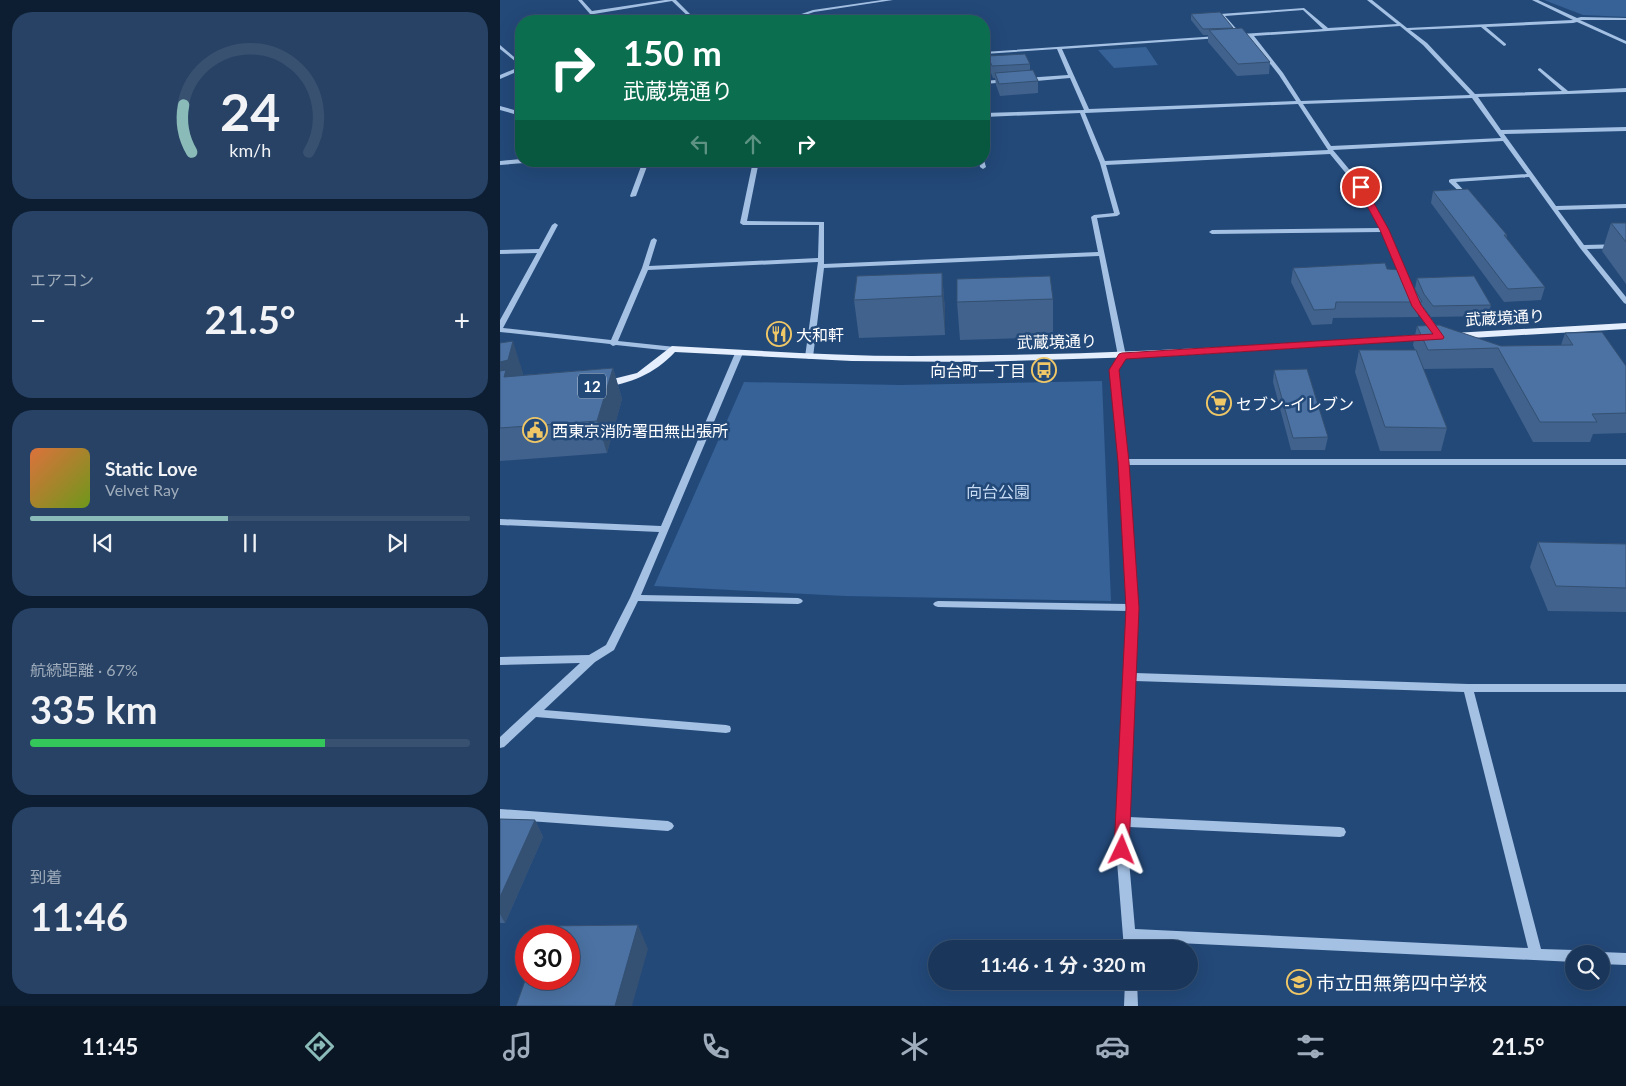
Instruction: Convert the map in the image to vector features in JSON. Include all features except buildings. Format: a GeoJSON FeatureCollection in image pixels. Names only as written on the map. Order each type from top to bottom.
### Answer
{"type":"FeatureCollection","features":[{"type":"Feature","properties":{"kind":"main road","name":"武蔵境通り"},"geometry":{"type":"LineString","coordinates":[[672,349],[809,357],[930,359],[1122,356],[1626,326]]}},
{"type":"Feature","properties":{"kind":"main road","name":"12"},"geometry":{"type":"LineString","coordinates":[[592,386],[628,381],[647,373],[672,349]]}},
{"type":"Feature","properties":{"kind":"street"},"geometry":{"type":"LineString","coordinates":[[580,0],[590,14],[673,0],[689,15]]}},
{"type":"Feature","properties":{"kind":"street"},"geometry":{"type":"LineString","coordinates":[[801,15],[813,11],[891,0]]}},
{"type":"Feature","properties":{"kind":"street"},"geometry":{"type":"LineString","coordinates":[[1369,0],[1448,67],[1474,96],[1582,247],[1626,302]]}},
{"type":"Feature","properties":{"kind":"street"},"geometry":{"type":"LineString","coordinates":[[1534,0],[1626,43]]}},
{"type":"Feature","properties":{"kind":"street"},"geometry":{"type":"LineString","coordinates":[[1240,36],[1222,15],[1304,9],[1327,30]]}},
{"type":"Feature","properties":{"kind":"street"},"geometry":{"type":"LineString","coordinates":[[1405,29],[1576,20],[1582,18],[1626,19]]}},
{"type":"Feature","properties":{"kind":"street"},"geometry":{"type":"LineString","coordinates":[[1231,36],[1400,25]]}},
{"type":"Feature","properties":{"kind":"street"},"geometry":{"type":"LineString","coordinates":[[1481,25],[1504,45]]}},
{"type":"Feature","properties":{"kind":"street"},"geometry":{"type":"LineString","coordinates":[[1250,35],[1280,74],[1331,150],[1361,187],[1384,230],[1417,306],[1440,337]]}},
{"type":"Feature","properties":{"kind":"street"},"geometry":{"type":"LineString","coordinates":[[990,53],[1221,37]]}},
{"type":"Feature","properties":{"kind":"street"},"geometry":{"type":"LineString","coordinates":[[500,46],[515,60]]}},
{"type":"Feature","properties":{"kind":"street"},"geometry":{"type":"LineString","coordinates":[[1059,48],[1072,76],[1103,163],[1117,214],[1094,217],[1122,356],[1114,370],[1124,462],[1132,608],[1122,850],[1130,940]]}},
{"type":"Feature","properties":{"kind":"street"},"geometry":{"type":"LineString","coordinates":[[500,77],[515,69]]}},
{"type":"Feature","properties":{"kind":"street"},"geometry":{"type":"LineString","coordinates":[[1540,69],[1567,92]]}},
{"type":"Feature","properties":{"kind":"street"},"geometry":{"type":"LineString","coordinates":[[990,83],[1072,76]]}},
{"type":"Feature","properties":{"kind":"street"},"geometry":{"type":"LineString","coordinates":[[990,115],[1626,90]]}},
{"type":"Feature","properties":{"kind":"street"},"geometry":{"type":"LineString","coordinates":[[500,108],[515,112]]}},
{"type":"Feature","properties":{"kind":"street"},"geometry":{"type":"LineString","coordinates":[[1501,132],[1626,128]]}},
{"type":"Feature","properties":{"kind":"street"},"geometry":{"type":"LineString","coordinates":[[1103,163],[1506,139]]}},
{"type":"Feature","properties":{"kind":"street"},"geometry":{"type":"LineString","coordinates":[[500,164],[515,161]]}},
{"type":"Feature","properties":{"kind":"street"},"geometry":{"type":"LineString","coordinates":[[633,196],[644,167]]}},
{"type":"Feature","properties":{"kind":"street"},"geometry":{"type":"LineString","coordinates":[[755,167],[744,223],[822,223],[821,263],[809,357]]}},
{"type":"Feature","properties":{"kind":"street"},"geometry":{"type":"LineString","coordinates":[[1465,195],[1451,181],[1531,175]]}},
{"type":"Feature","properties":{"kind":"street"},"geometry":{"type":"LineString","coordinates":[[1554,208],[1626,206]]}},
{"type":"Feature","properties":{"kind":"street"},"geometry":{"type":"LineString","coordinates":[[555,226],[500,329],[613,344],[672,349]]}},
{"type":"Feature","properties":{"kind":"street"},"geometry":{"type":"LineString","coordinates":[[1212,232],[1384,230]]}},
{"type":"Feature","properties":{"kind":"street"},"geometry":{"type":"LineString","coordinates":[[613,344],[645,268],[654,240]]}},
{"type":"Feature","properties":{"kind":"street"},"geometry":{"type":"LineString","coordinates":[[1582,247],[1626,246]]}},
{"type":"Feature","properties":{"kind":"street"},"geometry":{"type":"LineString","coordinates":[[500,252],[540,251]]}},
{"type":"Feature","properties":{"kind":"street"},"geometry":{"type":"LineString","coordinates":[[645,268],[1102,254]]}},
{"type":"Feature","properties":{"kind":"street"},"geometry":{"type":"LineString","coordinates":[[500,744],[535,714],[591,659],[610,647],[635,598],[662,529],[738,353]]}},
{"type":"Feature","properties":{"kind":"street"},"geometry":{"type":"LineString","coordinates":[[1124,462],[1626,462]]}},
{"type":"Feature","properties":{"kind":"street"},"geometry":{"type":"LineString","coordinates":[[500,522],[662,529]]}},
{"type":"Feature","properties":{"kind":"street"},"geometry":{"type":"LineString","coordinates":[[635,598],[798,601]]}},
{"type":"Feature","properties":{"kind":"street"},"geometry":{"type":"LineString","coordinates":[[938,604],[1132,608]]}},
{"type":"Feature","properties":{"kind":"street"},"geometry":{"type":"LineString","coordinates":[[500,660],[591,659]]}},
{"type":"Feature","properties":{"kind":"street"},"geometry":{"type":"LineString","coordinates":[[1129,677],[1468,688],[1626,688]]}},
{"type":"Feature","properties":{"kind":"street"},"geometry":{"type":"LineString","coordinates":[[1468,688],[1536,954]]}},
{"type":"Feature","properties":{"kind":"street"},"geometry":{"type":"LineString","coordinates":[[535,714],[726,729]]}},
{"type":"Feature","properties":{"kind":"street"},"geometry":{"type":"LineString","coordinates":[[500,814],[668,826]]}},
{"type":"Feature","properties":{"kind":"street"},"geometry":{"type":"LineString","coordinates":[[1123,822],[1340,832]]}},
{"type":"Feature","properties":{"kind":"street"},"geometry":{"type":"LineString","coordinates":[[1130,935],[1565,956]]}},
{"type":"Feature","properties":{"kind":"street"},"geometry":{"type":"LineString","coordinates":[[1610,958],[1626,959]]}},
{"type":"Feature","properties":{"kind":"street"},"geometry":{"type":"LineString","coordinates":[[1131,990],[1131,1006]]}},
{"type":"Feature","properties":{"kind":"green space"},"geometry":{"type":"Polygon","coordinates":[[[1544,0],[1626,0],[1626,17],[1583,15],[1544,0]]]}},
{"type":"Feature","properties":{"kind":"green space"},"geometry":{"type":"Polygon","coordinates":[[[1146,47],[1158,65],[1114,68],[1098,50],[1146,47]]]}},
{"type":"Feature","properties":{"kind":"green space","name":"向台公園"},"geometry":{"type":"Polygon","coordinates":[[[1102,381],[1111,601],[845,596],[654,586],[744,382],[900,385],[1102,381]]]}},
{"type":"Feature","properties":{"kind":"place","name":"大和軒"},"geometry":{"type":"Point","coordinates":[779,334]}},
{"type":"Feature","properties":{"kind":"place","name":"向台町一丁目"},"geometry":{"type":"Point","coordinates":[1044,370]}},
{"type":"Feature","properties":{"kind":"place","name":"セブン-イレブン"},"geometry":{"type":"Point","coordinates":[1219,403]}},
{"type":"Feature","properties":{"kind":"place","name":"西東京消防署田無出張所"},"geometry":{"type":"Point","coordinates":[535,430]}},
{"type":"Feature","properties":{"kind":"place","name":"市立田無第四中学校"},"geometry":{"type":"Point","coordinates":[1299,982]}},
{"type":"Feature","properties":{"kind":"route"},"geometry":{"type":"LineString","coordinates":[[1122,850],[1132,608],[1124,462],[1114,370],[1122,356],[1440,337],[1417,306],[1384,230],[1361,187]]}}]}
